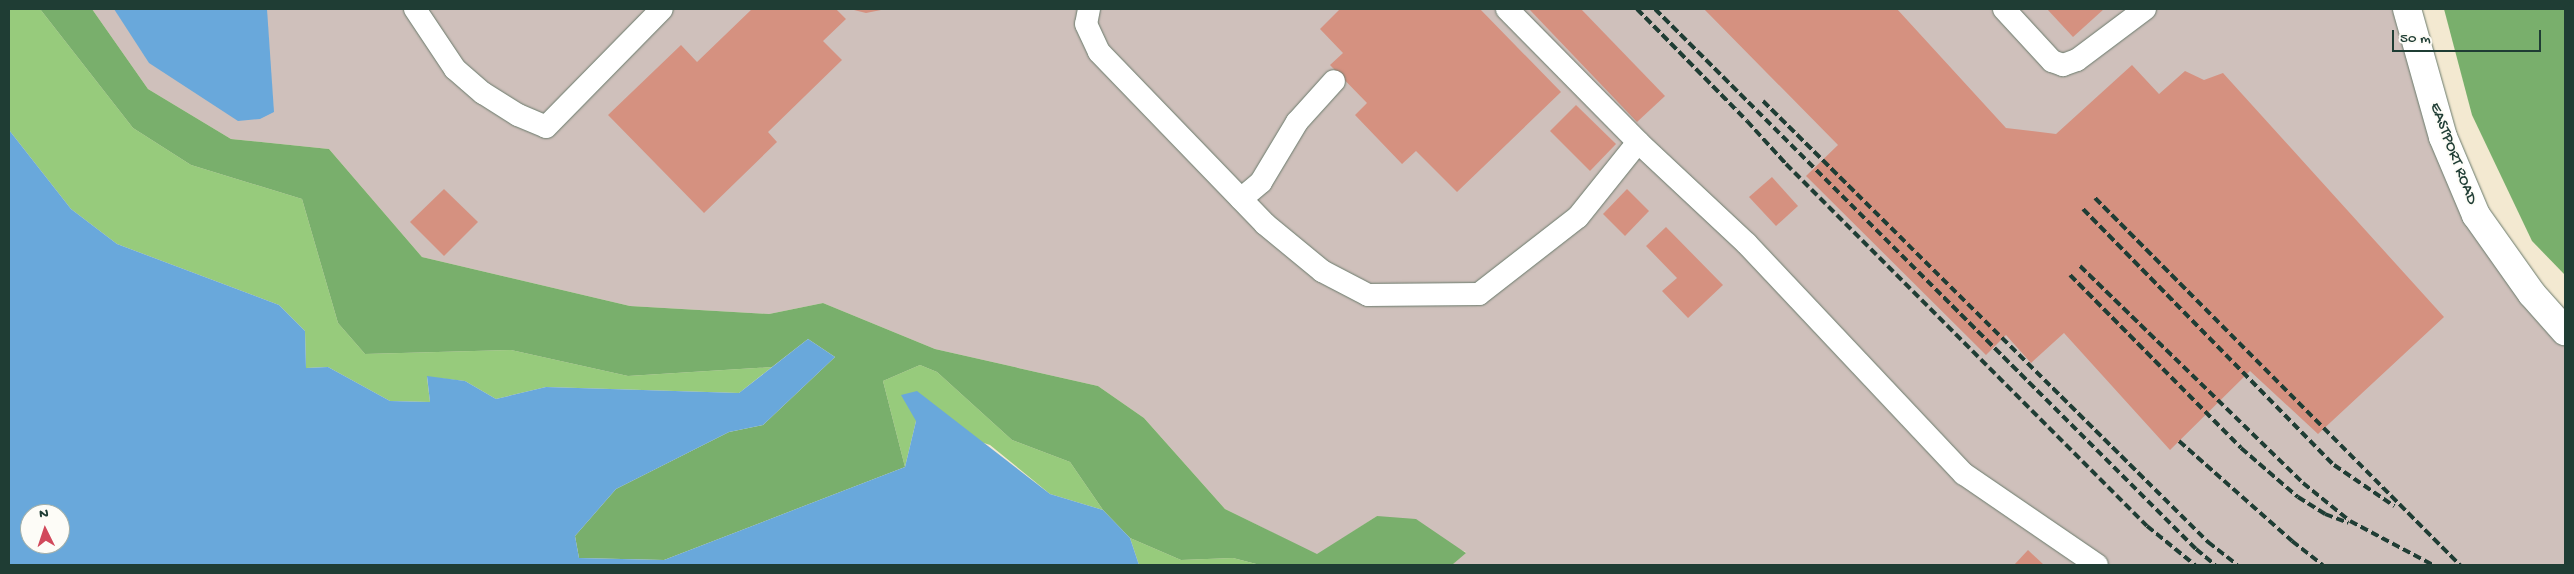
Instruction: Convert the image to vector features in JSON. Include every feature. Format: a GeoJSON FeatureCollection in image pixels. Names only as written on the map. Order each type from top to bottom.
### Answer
{"type":"FeatureCollection","features":[{"type":"Feature","properties":{"kind":"main road","name":"EASTPORT ROAD"},"geometry":{"type":"LineString","coordinates":[[2407,9],[2443,137],[2476,215],[2532,294],[2565,331]]}},
{"type":"Feature","properties":{"kind":"lane"},"geometry":{"type":"LineString","coordinates":[[415,9],[455,69],[483,93],[518,115],[546,127],[662,9]]}},
{"type":"Feature","properties":{"kind":"lane"},"geometry":{"type":"LineString","coordinates":[[1089,9],[1086,24],[1099,52],[1265,224],[1322,271],[1368,296],[1479,294],[1578,217],[1638,142]]}},
{"type":"Feature","properties":{"kind":"lane"},"geometry":{"type":"LineString","coordinates":[[1507,9],[1638,142],[1747,244],[1964,474],[2097,565]]}},
{"type":"Feature","properties":{"kind":"lane"},"geometry":{"type":"LineString","coordinates":[[2004,9],[2052,61],[2063,65],[2077,60],[2144,9]]}},
{"type":"Feature","properties":{"kind":"lane"},"geometry":{"type":"LineString","coordinates":[[1241,199],[1261,182],[1297,122],[1334,81]]}},
{"type":"Feature","properties":{"kind":"shaded area"},"geometry":{"type":"Polygon","coordinates":[[[92,9],[2396,9],[2427,126],[2546,326],[2565,345],[2565,565],[1452,565],[1466,552],[1377,516],[1317,555],[1225,509],[1144,418],[1098,386],[935,349],[823,303],[769,314],[630,306],[422,257],[329,149],[231,139],[148,89],[92,9]]]}},
{"type":"Feature","properties":{"kind":"green space"},"geometry":{"type":"Polygon","coordinates":[[[9,9],[40,9],[133,128],[191,165],[302,199],[338,323],[365,354],[511,350],[628,376],[772,367],[739,393],[546,387],[496,399],[465,381],[427,377],[430,402],[390,401],[328,367],[306,368],[305,331],[279,305],[117,244],[71,209],[9,130],[9,9]]]}},
{"type":"Feature","properties":{"kind":"green space"},"geometry":{"type":"Polygon","coordinates":[[[40,9],[92,9],[148,89],[231,139],[329,149],[422,257],[630,306],[769,314],[823,303],[935,349],[1098,386],[1144,418],[1225,509],[1317,554],[1377,516],[1416,519],[1466,553],[1452,565],[1260,565],[1233,558],[1181,560],[1130,538],[1103,510],[1070,462],[1012,440],[937,372],[920,365],[883,381],[905,467],[664,560],[579,558],[575,536],[616,489],[729,432],[763,425],[835,357],[808,339],[772,367],[628,376],[511,350],[365,354],[338,323],[302,199],[191,165],[133,128],[40,9]]]}},
{"type":"Feature","properties":{"kind":"green space"},"geometry":{"type":"Polygon","coordinates":[[[2444,9],[2565,9],[2565,275],[2532,241],[2472,115],[2444,9]]]}},
{"type":"Feature","properties":{"kind":"green space"},"geometry":{"type":"Polygon","coordinates":[[[920,365],[937,372],[1012,440],[1070,462],[1103,510],[1050,494],[990,445],[916,421],[905,467],[883,381],[920,365]]]}},
{"type":"Feature","properties":{"kind":"green space"},"geometry":{"type":"Polygon","coordinates":[[[1130,538],[1181,560],[1233,558],[1260,565],[1139,565],[1130,538]]]}},
{"type":"Feature","properties":{"kind":"water"},"geometry":{"type":"Polygon","coordinates":[[[114,9],[267,9],[274,112],[260,119],[238,121],[149,63],[114,9]]]}},
{"type":"Feature","properties":{"kind":"water"},"geometry":{"type":"Polygon","coordinates":[[[9,130],[71,209],[117,244],[279,305],[305,331],[306,368],[328,367],[390,401],[430,402],[427,376],[465,381],[496,399],[546,387],[739,393],[808,339],[835,357],[763,425],[729,432],[616,489],[575,536],[579,558],[664,560],[905,467],[916,421],[901,395],[917,391],[1050,494],[1103,510],[1130,538],[1139,565],[9,565],[9,130]]]}},
{"type":"Feature","properties":{"kind":"building"},"geometry":{"type":"Polygon","coordinates":[[[752,9],[836,9],[846,19],[823,41],[842,60],[768,132],[777,142],[704,213],[608,115],[681,45],[697,62],[752,9]]]}},
{"type":"Feature","properties":{"kind":"building"},"geometry":{"type":"Polygon","coordinates":[[[850,9],[881,9],[881,10],[866,13],[850,9]]]}},
{"type":"Feature","properties":{"kind":"building"},"geometry":{"type":"Polygon","coordinates":[[[1340,9],[1480,9],[1561,92],[1457,192],[1416,151],[1402,164],[1355,115],[1367,103],[1330,65],[1343,53],[1320,29],[1340,9]]]}},
{"type":"Feature","properties":{"kind":"building"},"geometry":{"type":"Polygon","coordinates":[[[1529,9],[1581,9],[1665,96],[1637,122],[1529,9]]]}},
{"type":"Feature","properties":{"kind":"building"},"geometry":{"type":"Polygon","coordinates":[[[1704,9],[1897,9],[2006,128],[2056,134],[2132,65],[2159,94],[2185,71],[2204,80],[2223,73],[2444,317],[2318,434],[2250,371],[2170,450],[2064,333],[2031,363],[2006,335],[1986,355],[1806,176],[1838,145],[1704,9]]]}},
{"type":"Feature","properties":{"kind":"building"},"geometry":{"type":"Polygon","coordinates":[[[2047,9],[2104,9],[2073,37],[2047,9]]]}},
{"type":"Feature","properties":{"kind":"building"},"geometry":{"type":"Polygon","coordinates":[[[1576,105],[1616,144],[1590,171],[1550,131],[1576,105]]]}},
{"type":"Feature","properties":{"kind":"building"},"geometry":{"type":"Polygon","coordinates":[[[1772,177],[1798,206],[1776,226],[1749,197],[1772,177]]]}},
{"type":"Feature","properties":{"kind":"building"},"geometry":{"type":"Polygon","coordinates":[[[444,189],[478,222],[444,256],[410,222],[444,189]]]}},
{"type":"Feature","properties":{"kind":"building"},"geometry":{"type":"Polygon","coordinates":[[[1627,189],[1649,211],[1625,236],[1603,214],[1627,189]]]}},
{"type":"Feature","properties":{"kind":"building"},"geometry":{"type":"Polygon","coordinates":[[[1666,227],[1723,285],[1688,318],[1662,291],[1677,278],[1646,246],[1666,227]]]}},
{"type":"Feature","properties":{"kind":"building"},"geometry":{"type":"Polygon","coordinates":[[[2028,550],[2044,565],[2014,565],[2028,550]]]}},
{"type":"Feature","properties":{"kind":"railway"},"geometry":{"type":"LineString","coordinates":[[1637,9],[1747,121],[1786,164],[2147,526],[2195,565]]}},
{"type":"Feature","properties":{"kind":"railway"},"geometry":{"type":"LineString","coordinates":[[1655,9],[2196,549],[2215,565]]}},
{"type":"Feature","properties":{"kind":"railway"},"geometry":{"type":"LineString","coordinates":[[1763,101],[2208,542],[2237,565]]}},
{"type":"Feature","properties":{"kind":"railway"},"geometry":{"type":"LineString","coordinates":[[2095,198],[2460,565]]}},
{"type":"Feature","properties":{"kind":"railway"},"geometry":{"type":"LineString","coordinates":[[2083,209],[2334,465],[2394,506]]}},
{"type":"Feature","properties":{"kind":"railway"},"geometry":{"type":"LineString","coordinates":[[2080,266],[2303,483],[2350,521],[2433,565]]}},
{"type":"Feature","properties":{"kind":"railway"},"geometry":{"type":"LineString","coordinates":[[2070,275],[2241,448],[2298,497],[2325,514],[2348,523]]}},
{"type":"Feature","properties":{"kind":"railway"},"geometry":{"type":"LineString","coordinates":[[2179,441],[2292,541],[2323,565]]}}]}
